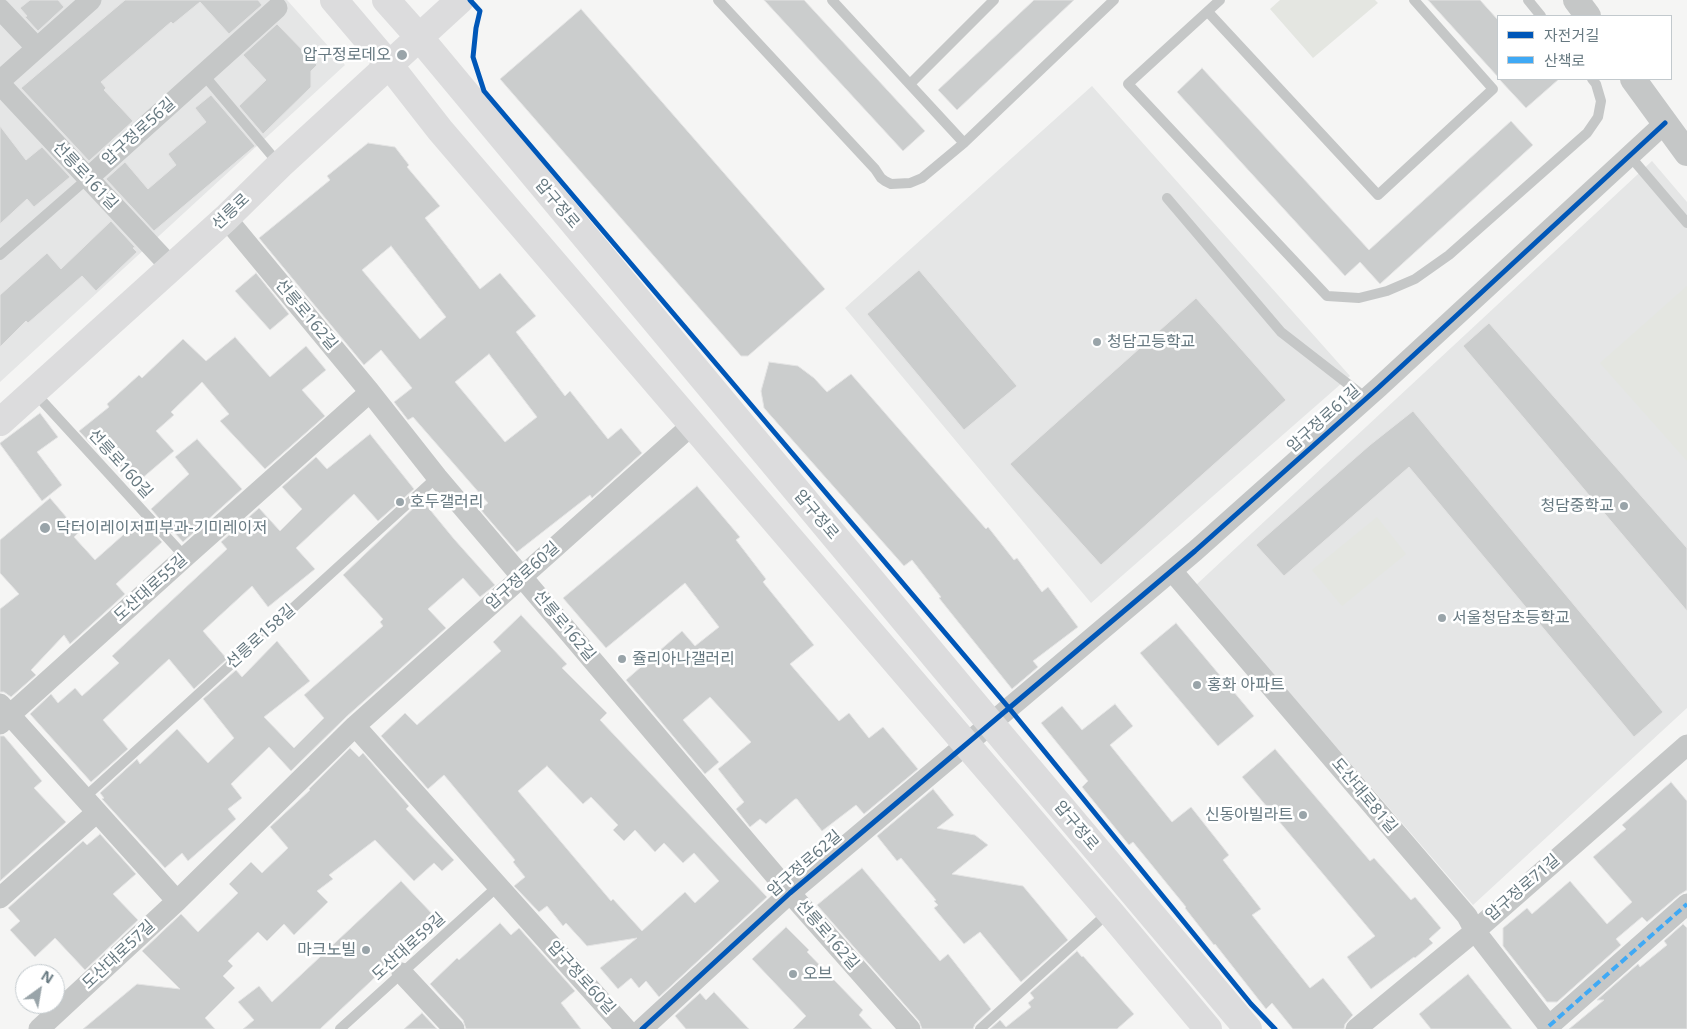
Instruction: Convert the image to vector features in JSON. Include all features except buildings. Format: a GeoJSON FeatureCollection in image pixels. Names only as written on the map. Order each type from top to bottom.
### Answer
{"type":"FeatureCollection","features":[{"type":"Feature","properties":{"kind":"main road","name":"압구정로"},"geometry":{"type":"LineString","coordinates":[[334,0],[390,66],[440,130],[1208,1029]]}},
{"type":"Feature","properties":{"kind":"main road","name":"압구정로"},"geometry":{"type":"LineString","coordinates":[[386,0],[420,37],[991,724],[1248,1029]]}},
{"type":"Feature","properties":{"kind":"main road","name":"선릉로"},"geometry":{"type":"LineString","coordinates":[[0,422],[226,218],[280,165],[460,0]]}},
{"type":"Feature","properties":{"kind":"street"},"geometry":{"type":"LineString","coordinates":[[0,83],[91,0]]}},
{"type":"Feature","properties":{"kind":"street"},"geometry":{"type":"LineString","coordinates":[[1576,0],[1587,15]]}},
{"type":"Feature","properties":{"kind":"street","name":"압구정로56길"},"geometry":{"type":"LineString","coordinates":[[87,180],[277,8]]}},
{"type":"Feature","properties":{"kind":"street"},"geometry":{"type":"LineString","coordinates":[[0,9],[37,48]]}},
{"type":"Feature","properties":{"kind":"street"},"geometry":{"type":"LineString","coordinates":[[1634,80],[1687,153]]}},
{"type":"Feature","properties":{"kind":"street","name":"선릉로161길"},"geometry":{"type":"LineString","coordinates":[[0,83],[87,180],[171,267]]}},
{"type":"Feature","properties":{"kind":"street","name":"압구정로61길"},"geometry":{"type":"LineString","coordinates":[[991,724],[1172,571],[1366,398],[1664,122]]}},
{"type":"Feature","properties":{"kind":"street","name":"선릉로162길"},"geometry":{"type":"LineString","coordinates":[[226,218],[370,392],[437,477],[790,893],[910,1029]]}},
{"type":"Feature","properties":{"kind":"street","name":"도산대로55길"},"geometry":{"type":"LineString","coordinates":[[3,714],[185,557],[370,392]]}},
{"type":"Feature","properties":{"kind":"street","name":"압구정로60길"},"geometry":{"type":"LineString","coordinates":[[177,901],[355,726],[692,425]]}},
{"type":"Feature","properties":{"kind":"street","name":"도산대로81길"},"geometry":{"type":"LineString","coordinates":[[1172,571],[1466,916],[1475,931],[1550,1027],[1687,904]]}},
{"type":"Feature","properties":{"kind":"street"},"geometry":{"type":"LineString","coordinates":[[3,714],[91,805],[177,901]]}},
{"type":"Feature","properties":{"kind":"street","name":"압구정로62길"},"geometry":{"type":"LineString","coordinates":[[642,1029],[790,893],[991,724]]}},
{"type":"Feature","properties":{"kind":"street","name":"압구정로60길"},"geometry":{"type":"LineString","coordinates":[[355,726],[626,1029]]}},
{"type":"Feature","properties":{"kind":"street","name":"압구정로71길"},"geometry":{"type":"LineString","coordinates":[[1356,1029],[1475,931],[1687,745]]}},
{"type":"Feature","properties":{"kind":"street"},"geometry":{"type":"LineString","coordinates":[[0,898],[91,805]]}},
{"type":"Feature","properties":{"kind":"street","name":"도산대로57길"},"geometry":{"type":"LineString","coordinates":[[39,1029],[177,901]]}},
{"type":"Feature","properties":{"kind":"street"},"geometry":{"type":"LineString","coordinates":[[402,973],[454,1029]]}},
{"type":"Feature","properties":{"kind":"lane"},"geometry":{"type":"LineString","coordinates":[[718,0],[869,162],[881,178],[891,184],[910,183],[922,178],[964,143],[1114,0]]}},
{"type":"Feature","properties":{"kind":"lane"},"geometry":{"type":"LineString","coordinates":[[832,0],[964,143]]}},
{"type":"Feature","properties":{"kind":"lane"},"geometry":{"type":"LineString","coordinates":[[910,84],[994,0]]}},
{"type":"Feature","properties":{"kind":"lane"},"geometry":{"type":"LineString","coordinates":[[1220,0],[1128,84],[1327,296],[1359,298],[1388,291],[1415,279],[1449,255],[1587,133],[1598,117],[1601,101],[1596,84],[1593,80]]}},
{"type":"Feature","properties":{"kind":"lane"},"geometry":{"type":"LineString","coordinates":[[1208,12],[1378,195],[1493,89],[1414,0]]}},
{"type":"Feature","properties":{"kind":"lane"},"geometry":{"type":"LineString","coordinates":[[1528,0],[1540,15]]}},
{"type":"Feature","properties":{"kind":"lane"},"geometry":{"type":"LineString","coordinates":[[202,74],[280,165]]}},
{"type":"Feature","properties":{"kind":"lane"},"geometry":{"type":"LineString","coordinates":[[1629,155],[1687,223]]}},
{"type":"Feature","properties":{"kind":"lane","name":"압구정로56길"},"geometry":{"type":"LineString","coordinates":[[0,255],[87,180]]}},
{"type":"Feature","properties":{"kind":"lane"},"geometry":{"type":"LineString","coordinates":[[1168,198],[1281,332],[1366,398]]}},
{"type":"Feature","properties":{"kind":"lane","name":"선릉로160길"},"geometry":{"type":"LineString","coordinates":[[34,391],[185,557]]}},
{"type":"Feature","properties":{"kind":"lane","name":"선릉로158길"},"geometry":{"type":"LineString","coordinates":[[91,805],[437,477]]}},
{"type":"Feature","properties":{"kind":"lane","name":"도산대로59길"},"geometry":{"type":"LineString","coordinates":[[340,1029],[498,887]]}},
{"type":"Feature","properties":{"kind":"lane"},"geometry":{"type":"LineString","coordinates":[[980,1029],[1110,912]]}},
{"type":"Feature","properties":{"kind":"shaded area"},"geometry":{"type":"Polygon","coordinates":[[[0,0],[287,0],[345,65],[0,382],[0,0]]]}},
{"type":"Feature","properties":{"kind":"shaded area"},"geometry":{"type":"Polygon","coordinates":[[[1280,0],[1375,0],[1378,3],[1313,58],[1270,9],[1280,0]]]}},
{"type":"Feature","properties":{"kind":"shaded area","name":"청담고등학교"},"geometry":{"type":"Polygon","coordinates":[[[1092,86],[1350,376],[1091,603],[845,308],[1092,86]]]}},
{"type":"Feature","properties":{"kind":"shaded area","name":"서울청담초등학교"},"geometry":{"type":"Polygon","coordinates":[[[1652,161],[1687,202],[1687,708],[1473,905],[1196,585],[1652,161]]]}},
{"type":"Feature","properties":{"kind":"shaded area"},"geometry":{"type":"Polygon","coordinates":[[[1687,286],[1687,461],[1600,363],[1687,286]]]}},
{"type":"Feature","properties":{"kind":"shaded area"},"geometry":{"type":"Polygon","coordinates":[[[1377,517],[1406,554],[1342,606],[1312,570],[1377,517]]]}},
{"type":"Feature","properties":{"kind":"marked path"},"geometry":{"type":"LineString","coordinates":[[1549,1026],[1687,904]]}},
{"type":"Feature","properties":{"kind":"cycle path"},"geometry":{"type":"LineString","coordinates":[[470,0],[480,11],[473,57],[484,91],[1009,708],[1251,1004],[1275,1029]]}},
{"type":"Feature","properties":{"kind":"cycle path"},"geometry":{"type":"LineString","coordinates":[[642,1029],[790,893],[1195,551],[1378,388],[1665,123]]}},
{"type":"Feature","properties":{"kind":"place","name":"압구정로데오"},"geometry":{"type":"Point","coordinates":[402,55]}},
{"type":"Feature","properties":{"kind":"place","name":"청담고등학교"},"geometry":{"type":"Point","coordinates":[1097,342]}},
{"type":"Feature","properties":{"kind":"place","name":"호두갤러리"},"geometry":{"type":"Point","coordinates":[400,502]}},
{"type":"Feature","properties":{"kind":"place","name":"청담중학교"},"geometry":{"type":"Point","coordinates":[1624,506]}},
{"type":"Feature","properties":{"kind":"place","name":"닥터이레이저피부과-기미레이저"},"geometry":{"type":"Point","coordinates":[45,528]}},
{"type":"Feature","properties":{"kind":"place","name":"서울청담초등학교"},"geometry":{"type":"Point","coordinates":[1442,618]}},
{"type":"Feature","properties":{"kind":"place","name":"쥴리아나갤러리"},"geometry":{"type":"Point","coordinates":[622,659]}},
{"type":"Feature","properties":{"kind":"place","name":"홍화 아파트"},"geometry":{"type":"Point","coordinates":[1197,685]}},
{"type":"Feature","properties":{"kind":"place","name":"신동아빌라트"},"geometry":{"type":"Point","coordinates":[1303,815]}},
{"type":"Feature","properties":{"kind":"place","name":"마크노빌"},"geometry":{"type":"Point","coordinates":[366,950]}},
{"type":"Feature","properties":{"kind":"place","name":"오브"},"geometry":{"type":"Point","coordinates":[793,974]}}]}
